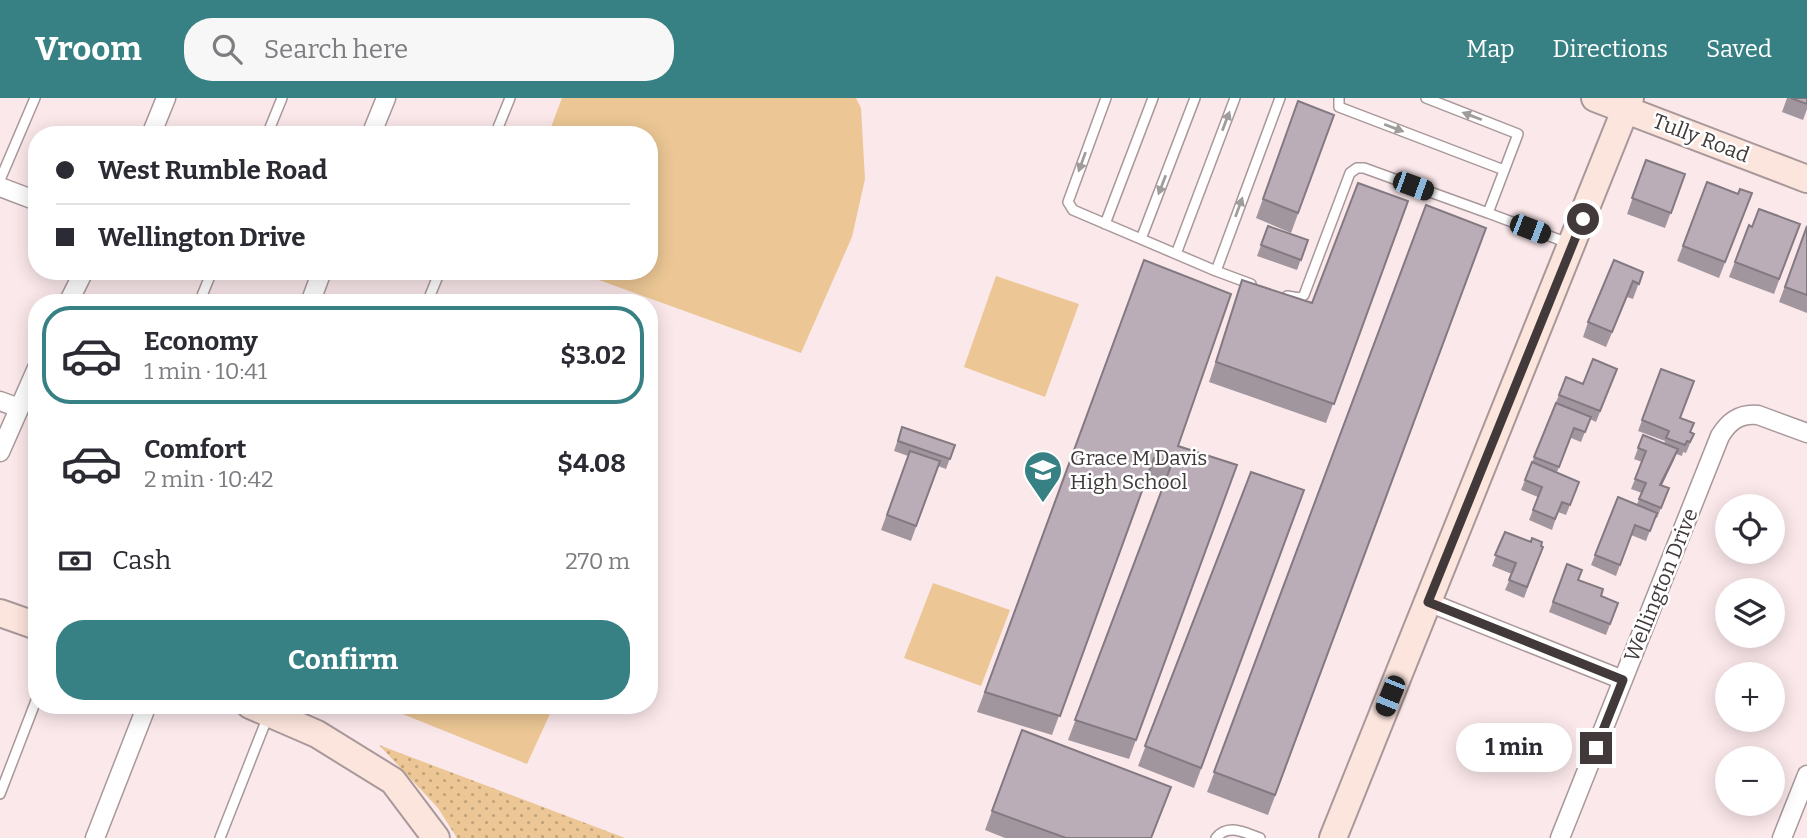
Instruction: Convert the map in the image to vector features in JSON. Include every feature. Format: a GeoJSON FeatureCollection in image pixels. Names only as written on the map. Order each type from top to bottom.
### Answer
{"type":"FeatureCollection","features":[{"type":"Feature","properties":{"kind":"street"},"geometry":{"type":"LineString","coordinates":[[154,126],[166,98]]}},
{"type":"Feature","properties":{"kind":"street"},"geometry":{"type":"LineString","coordinates":[[375,126],[386,98]]}},
{"type":"Feature","properties":{"kind":"street","name":"Tully Road"},"geometry":{"type":"LineString","coordinates":[[1595,98],[1628,103],[1807,179]]}},
{"type":"Feature","properties":{"kind":"street"},"geometry":{"type":"LineString","coordinates":[[1333,838],[1628,103]]}},
{"type":"Feature","properties":{"kind":"street"},"geometry":{"type":"LineString","coordinates":[[0,187],[28,198]]}},
{"type":"Feature","properties":{"kind":"street"},"geometry":{"type":"LineString","coordinates":[[0,452],[28,388]]}},
{"type":"Feature","properties":{"kind":"street"},"geometry":{"type":"LineString","coordinates":[[0,401],[19,408]]}},
{"type":"Feature","properties":{"kind":"street","name":"Wellington Drive"},"geometry":{"type":"LineString","coordinates":[[1560,838],[1726,426],[1739,417],[1758,415],[1807,433]]}},
{"type":"Feature","properties":{"kind":"street"},"geometry":{"type":"LineString","coordinates":[[1428,602],[1623,680]]}},
{"type":"Feature","properties":{"kind":"street"},"geometry":{"type":"LineString","coordinates":[[0,613],[28,623]]}},
{"type":"Feature","properties":{"kind":"street"},"geometry":{"type":"LineString","coordinates":[[95,838],[143,714]]}},
{"type":"Feature","properties":{"kind":"street"},"geometry":{"type":"LineString","coordinates":[[272,714],[317,734],[393,781],[436,838]]}},
{"type":"Feature","properties":{"kind":"street"},"geometry":{"type":"LineString","coordinates":[[1782,838],[1807,775]]}},
{"type":"Feature","properties":{"kind":"lane"},"geometry":{"type":"LineString","coordinates":[[0,180],[35,98]]}},
{"type":"Feature","properties":{"kind":"lane"},"geometry":{"type":"LineString","coordinates":[[271,126],[282,98]]}},
{"type":"Feature","properties":{"kind":"lane"},"geometry":{"type":"LineString","coordinates":[[499,126],[510,98]]}},
{"type":"Feature","properties":{"kind":"lane"},"geometry":{"type":"LineString","coordinates":[[1106,98],[1068,202],[1073,210],[1260,287]]}},
{"type":"Feature","properties":{"kind":"lane"},"geometry":{"type":"LineString","coordinates":[[1105,224],[1153,98]]}},
{"type":"Feature","properties":{"kind":"lane"},"geometry":{"type":"LineString","coordinates":[[1141,239],[1195,98]]}},
{"type":"Feature","properties":{"kind":"lane"},"geometry":{"type":"LineString","coordinates":[[1176,254],[1235,98]]}},
{"type":"Feature","properties":{"kind":"lane"},"geometry":{"type":"LineString","coordinates":[[1216,271],[1280,98]]}},
{"type":"Feature","properties":{"kind":"lane"},"geometry":{"type":"LineString","coordinates":[[1339,98],[1339,107],[1504,170]]}},
{"type":"Feature","properties":{"kind":"lane"},"geometry":{"type":"LineString","coordinates":[[1426,98],[1518,134],[1488,213]]}},
{"type":"Feature","properties":{"kind":"lane"},"geometry":{"type":"LineString","coordinates":[[1272,291],[1295,298],[1304,295],[1350,173],[1357,168],[1364,168],[1573,244]]}},
{"type":"Feature","properties":{"kind":"lane"},"geometry":{"type":"LineString","coordinates":[[0,794],[31,714]]}},
{"type":"Feature","properties":{"kind":"lane"},"geometry":{"type":"LineString","coordinates":[[220,838],[257,714]]}},
{"type":"Feature","properties":{"kind":"lane"},"geometry":{"type":"LineString","coordinates":[[1216,838],[1219,833],[1228,829],[1260,838]]}},
{"type":"Feature","properties":{"kind":"shaded area"},"geometry":{"type":"Polygon","coordinates":[[[562,98],[856,98],[861,108],[865,179],[852,237],[801,353],[658,301],[658,294],[638,294],[599,280],[658,280],[658,126],[551,126],[562,98]]]}},
{"type":"Feature","properties":{"kind":"shaded area"},"geometry":{"type":"Polygon","coordinates":[[[996,276],[1079,304],[1045,397],[964,367],[996,276]]]}},
{"type":"Feature","properties":{"kind":"shaded area"},"geometry":{"type":"Polygon","coordinates":[[[933,583],[1010,610],[981,686],[904,658],[933,583]]]}},
{"type":"Feature","properties":{"kind":"shaded area"},"geometry":{"type":"Polygon","coordinates":[[[402,714],[550,714],[527,764],[402,714]]]}},
{"type":"Feature","properties":{"kind":"shaded area"},"geometry":{"type":"Polygon","coordinates":[[[379,745],[625,838],[457,838],[438,808],[379,745]]]}},
{"type":"Feature","properties":{"kind":"building"},"geometry":{"type":"Polygon","coordinates":[[[1791,98],[1807,98],[1807,104],[1791,98]]]}},
{"type":"Feature","properties":{"kind":"building"},"geometry":{"type":"Polygon","coordinates":[[[1298,101],[1334,115],[1298,213],[1263,199],[1298,101]]]}},
{"type":"Feature","properties":{"kind":"building"},"geometry":{"type":"Polygon","coordinates":[[[1646,160],[1685,174],[1671,213],[1632,198],[1646,160]]]}},
{"type":"Feature","properties":{"kind":"building"},"geometry":{"type":"Polygon","coordinates":[[[1707,182],[1738,194],[1740,189],[1752,193],[1725,262],[1683,246],[1707,182]]]}},
{"type":"Feature","properties":{"kind":"building"},"geometry":{"type":"Polygon","coordinates":[[[1358,183],[1408,201],[1334,404],[1216,362],[1242,280],[1312,303],[1358,183]]]}},
{"type":"Feature","properties":{"kind":"building"},"geometry":{"type":"Polygon","coordinates":[[[1426,205],[1486,228],[1275,795],[1214,772],[1426,205]]]}},
{"type":"Feature","properties":{"kind":"building"},"geometry":{"type":"Polygon","coordinates":[[[1759,209],[1800,224],[1779,279],[1735,262],[1749,225],[1752,227],[1759,209]]]}},
{"type":"Feature","properties":{"kind":"building"},"geometry":{"type":"Polygon","coordinates":[[[1268,226],[1308,240],[1301,260],[1261,245],[1268,226]]]}},
{"type":"Feature","properties":{"kind":"building"},"geometry":{"type":"Polygon","coordinates":[[[1807,226],[1807,295],[1785,287],[1807,226]]]}},
{"type":"Feature","properties":{"kind":"building"},"geometry":{"type":"Polygon","coordinates":[[[1144,260],[1231,294],[1178,446],[1237,465],[1136,740],[1075,720],[1172,463],[1154,458],[1060,716],[985,692],[1144,260]]]}},
{"type":"Feature","properties":{"kind":"building"},"geometry":{"type":"Polygon","coordinates":[[[1614,260],[1643,272],[1639,284],[1633,281],[1612,332],[1588,322],[1614,260]]]}},
{"type":"Feature","properties":{"kind":"building"},"geometry":{"type":"Polygon","coordinates":[[[1593,359],[1617,369],[1600,411],[1559,395],[1566,377],[1583,384],[1593,359]]]}},
{"type":"Feature","properties":{"kind":"building"},"geometry":{"type":"Polygon","coordinates":[[[1661,369],[1694,381],[1680,418],[1694,423],[1690,432],[1694,434],[1685,445],[1666,438],[1669,431],[1642,420],[1661,369]]]}},
{"type":"Feature","properties":{"kind":"building"},"geometry":{"type":"Polygon","coordinates":[[[1556,403],[1591,417],[1585,432],[1574,428],[1559,467],[1534,457],[1556,403]]]}},
{"type":"Feature","properties":{"kind":"building"},"geometry":{"type":"Polygon","coordinates":[[[902,427],[955,445],[950,459],[898,441],[902,427]]]}},
{"type":"Feature","properties":{"kind":"building"},"geometry":{"type":"Polygon","coordinates":[[[1643,435],[1678,449],[1660,485],[1669,488],[1661,508],[1639,499],[1646,483],[1635,479],[1646,451],[1638,448],[1643,435]]]}},
{"type":"Feature","properties":{"kind":"building"},"geometry":{"type":"Polygon","coordinates":[[[910,451],[940,461],[916,526],[887,515],[910,451]]]}},
{"type":"Feature","properties":{"kind":"building"},"geometry":{"type":"Polygon","coordinates":[[[1532,462],[1579,482],[1570,505],[1562,502],[1555,519],[1533,510],[1542,487],[1525,480],[1532,462]]]}},
{"type":"Feature","properties":{"kind":"building"},"geometry":{"type":"Polygon","coordinates":[[[1251,472],[1304,490],[1201,768],[1145,746],[1251,472]]]}},
{"type":"Feature","properties":{"kind":"building"},"geometry":{"type":"Polygon","coordinates":[[[1618,497],[1657,513],[1650,531],[1635,525],[1620,565],[1595,555],[1618,497]]]}},
{"type":"Feature","properties":{"kind":"building"},"geometry":{"type":"Polygon","coordinates":[[[1505,532],[1531,542],[1532,538],[1542,542],[1543,547],[1527,587],[1509,580],[1516,563],[1495,555],[1505,532]]]}},
{"type":"Feature","properties":{"kind":"building"},"geometry":{"type":"Polygon","coordinates":[[[1567,564],[1582,570],[1578,580],[1603,589],[1601,596],[1618,603],[1610,624],[1553,602],[1567,564]]]}},
{"type":"Feature","properties":{"kind":"building"},"geometry":{"type":"Polygon","coordinates":[[[1022,730],[1171,787],[1151,838],[1066,838],[992,811],[1022,730]]]}},
{"type":"Feature","properties":{"kind":"place","name":"Grace M Davis High School"},"geometry":{"type":"Point","coordinates":[1043,504]}},
{"type":"Feature","properties":{"kind":"route"},"geometry":{"type":"LineString","coordinates":[[1583,219],[1428,602],[1623,680],[1596,748]]}}]}
